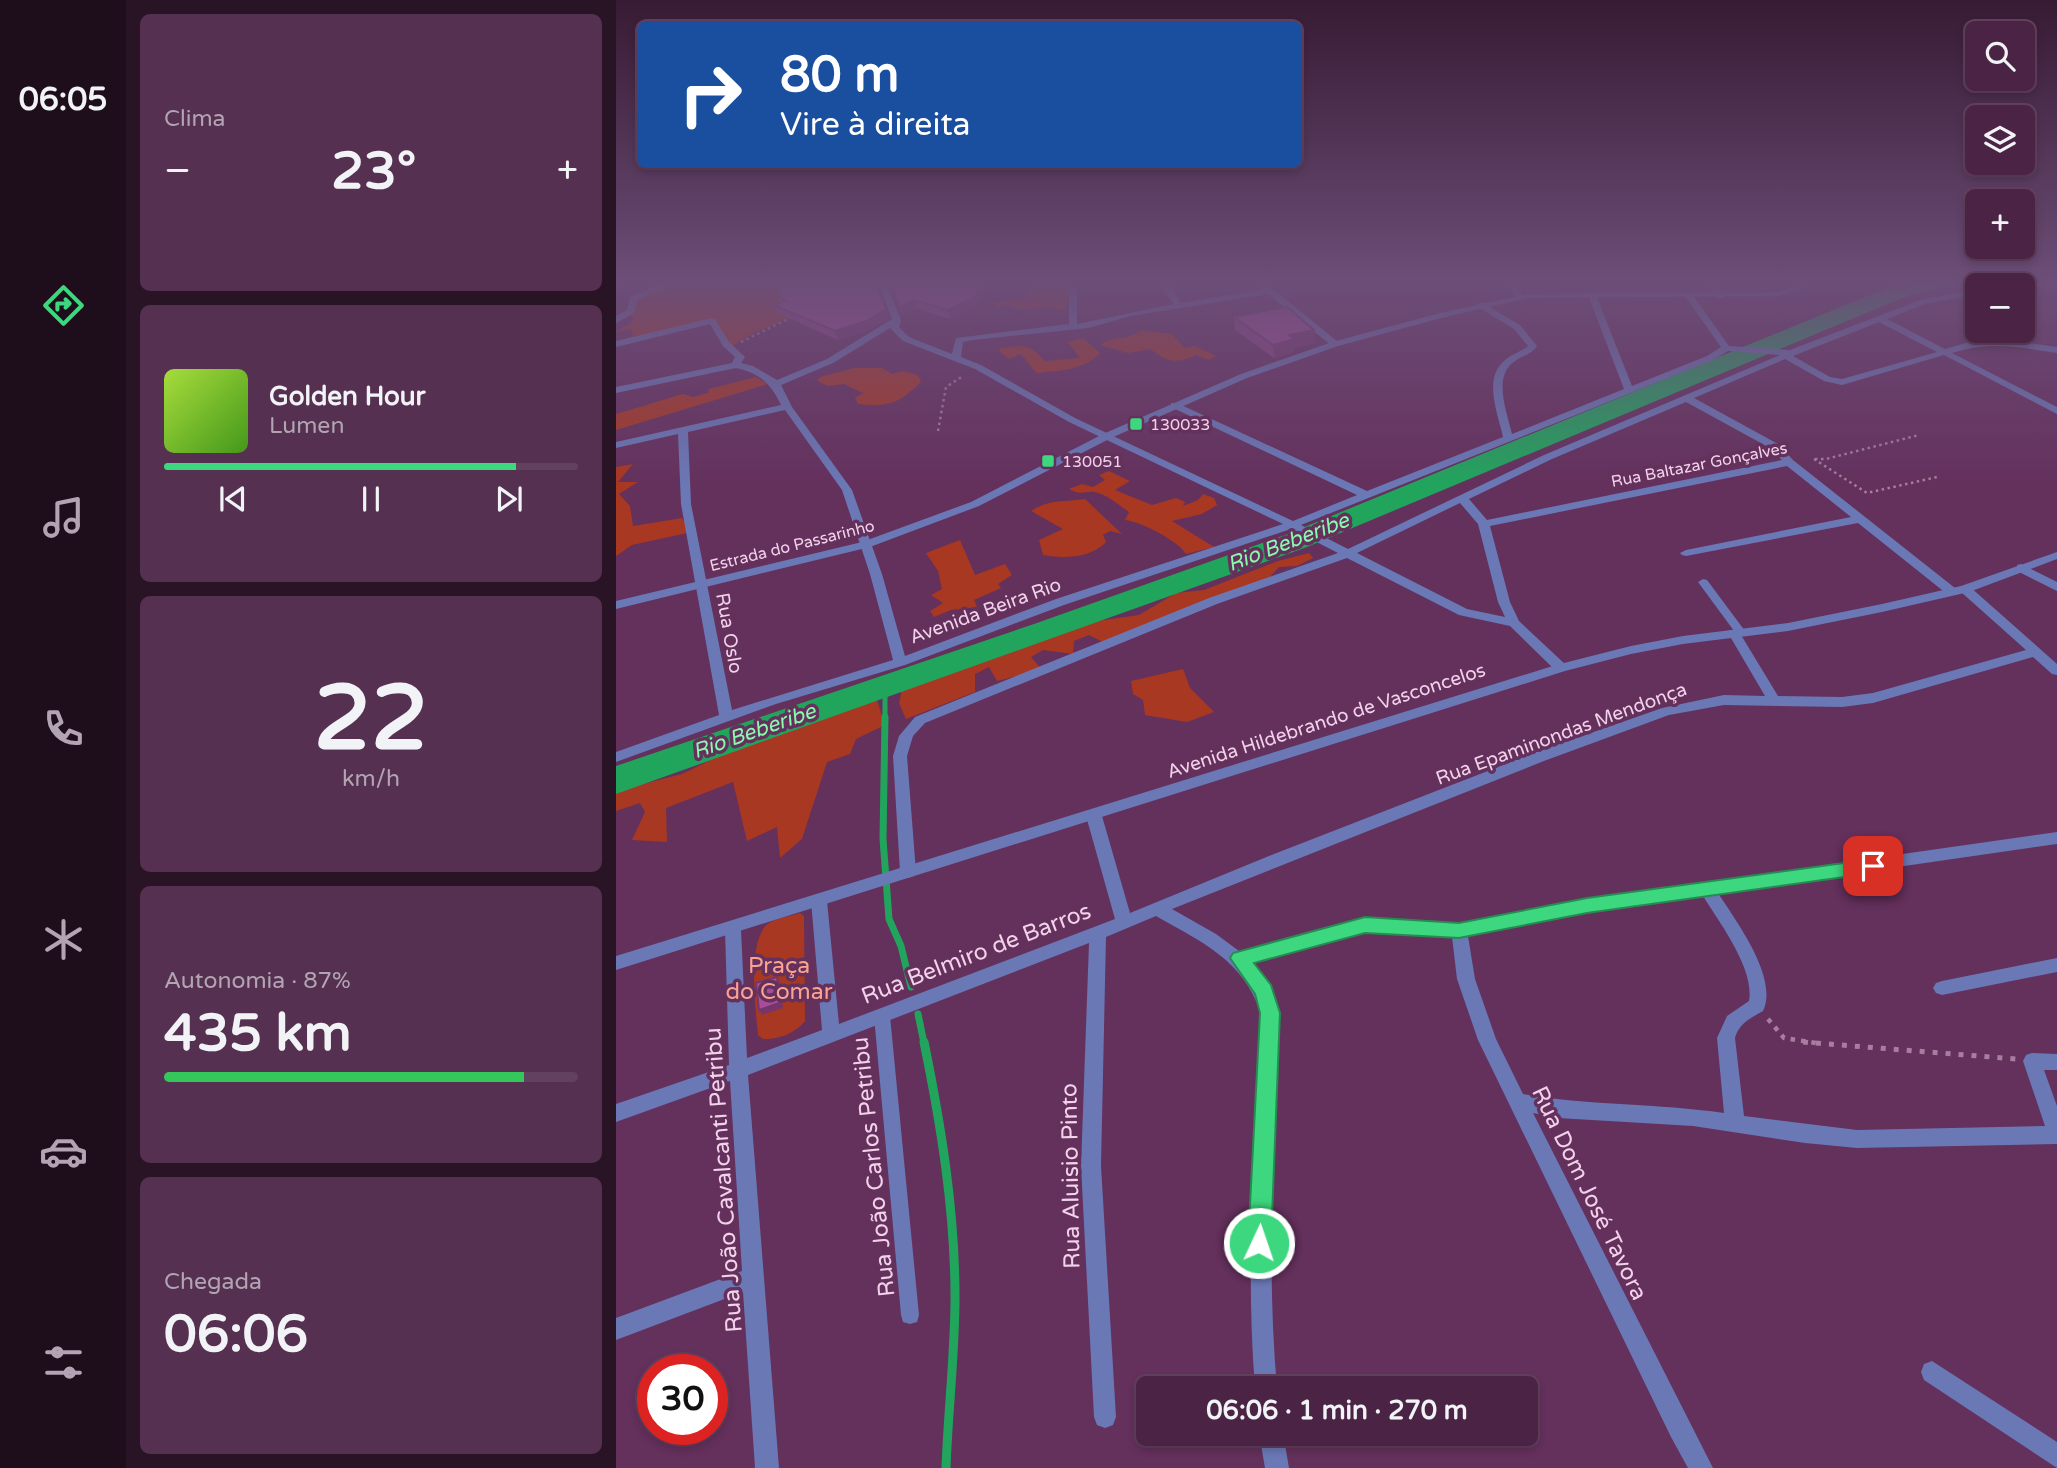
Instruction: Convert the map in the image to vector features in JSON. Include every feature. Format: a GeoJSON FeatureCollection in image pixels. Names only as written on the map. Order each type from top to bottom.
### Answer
{"type":"FeatureCollection","features":[{"type":"Feature","properties":{"kind":"street"},"geometry":{"type":"LineString","coordinates":[[776,384],[830,361],[850,349]]}},
{"type":"Feature","properties":{"kind":"street"},"geometry":{"type":"LineString","coordinates":[[930,349],[981,368],[1053,410],[1297,527],[1463,612],[1514,623]]}},
{"type":"Feature","properties":{"kind":"street"},"geometry":{"type":"LineString","coordinates":[[957,358],[958,349]]}},
{"type":"Feature","properties":{"kind":"street","name":"Estrada do Passarinho"},"geometry":{"type":"LineString","coordinates":[[616,605],[866,545],[975,504],[1174,405],[1277,363],[1321,349]]}},
{"type":"Feature","properties":{"kind":"street"},"geometry":{"type":"LineString","coordinates":[[1508,438],[1497,378],[1504,365],[1532,349]]}},
{"type":"Feature","properties":{"kind":"street"},"geometry":{"type":"LineString","coordinates":[[1613,349],[1629,389]]}},
{"type":"Feature","properties":{"kind":"street"},"geometry":{"type":"LineString","coordinates":[[1726,349],[1733,349]]}},
{"type":"Feature","properties":{"kind":"street","name":"Avenida Beira Rio"},"geometry":{"type":"LineString","coordinates":[[616,757],[804,690],[900,662],[1060,602],[1297,527],[1366,495],[1726,349]]}},
{"type":"Feature","properties":{"kind":"street"},"geometry":{"type":"LineString","coordinates":[[1744,349],[1785,354],[1827,379],[1842,382],[1954,349]]}},
{"type":"Feature","properties":{"kind":"street"},"geometry":{"type":"LineString","coordinates":[[903,874],[900,757],[903,738],[909,728],[935,712],[1188,611],[1349,553],[1548,457],[1800,349]]}},
{"type":"Feature","properties":{"kind":"street"},"geometry":{"type":"LineString","coordinates":[[1936,349],[2057,411]]}},
{"type":"Feature","properties":{"kind":"street"},"geometry":{"type":"LineString","coordinates":[[2032,349],[2055,352]]}},
{"type":"Feature","properties":{"kind":"street"},"geometry":{"type":"LineString","coordinates":[[733,350],[740,357],[736,365]]}},
{"type":"Feature","properties":{"kind":"street"},"geometry":{"type":"LineString","coordinates":[[616,390],[736,365],[750,368],[776,384],[787,407],[847,490],[900,662]]}},
{"type":"Feature","properties":{"kind":"street"},"geometry":{"type":"LineString","coordinates":[[1686,398],[1774,446],[1789,462],[1858,519],[1958,590],[2057,671]]}},
{"type":"Feature","properties":{"kind":"street"},"geometry":{"type":"LineString","coordinates":[[1174,405],[1366,495]]}},
{"type":"Feature","properties":{"kind":"street"},"geometry":{"type":"LineString","coordinates":[[616,445],[787,407]]}},
{"type":"Feature","properties":{"kind":"street","name":"Rua Oslo"},"geometry":{"type":"LineString","coordinates":[[683,431],[686,504],[726,717]]}},
{"type":"Feature","properties":{"kind":"street","name":"Rua Baltazar Gonçalves"},"geometry":{"type":"LineString","coordinates":[[1484,524],[1789,462]]}},
{"type":"Feature","properties":{"kind":"street"},"geometry":{"type":"LineString","coordinates":[[1461,498],[1484,524],[1504,603],[1514,623],[1561,668]]}},
{"type":"Feature","properties":{"kind":"street"},"geometry":{"type":"LineString","coordinates":[[1686,553],[1858,519]]}},
{"type":"Feature","properties":{"kind":"street","name":"Avenida Hildebrando de Vasconcelos"},"geometry":{"type":"LineString","coordinates":[[616,963],[733,930],[903,874],[1561,668],[1631,650],[1842,618],[1958,590],[2057,555]]}},
{"type":"Feature","properties":{"kind":"street"},"geometry":{"type":"LineString","coordinates":[[2021,568],[2057,587]]}},
{"type":"Feature","properties":{"kind":"street"},"geometry":{"type":"LineString","coordinates":[[1738,633],[1773,699]]}},
{"type":"Feature","properties":{"kind":"street","name":"Rua Epaminondas Mendonça"},"geometry":{"type":"LineString","coordinates":[[1157,908],[1539,757],[1667,711],[1724,700],[1843,702],[1873,698],[2038,655],[2057,656]]}},
{"type":"Feature","properties":{"kind":"street"},"geometry":{"type":"LineString","coordinates":[[1094,816],[1124,922]]}},
{"type":"Feature","properties":{"kind":"street"},"geometry":{"type":"LineString","coordinates":[[1239,958],[1365,925],[1459,930],[1587,906],[2057,838]]}},
{"type":"Feature","properties":{"kind":"street"},"geometry":{"type":"LineString","coordinates":[[1707,889],[1755,974],[1760,992],[1757,1006],[1729,1024],[1726,1038],[1735,1123]]}},
{"type":"Feature","properties":{"kind":"street"},"geometry":{"type":"LineString","coordinates":[[819,901],[831,1035]]}},
{"type":"Feature","properties":{"kind":"street"},"geometry":{"type":"LineString","coordinates":[[1157,908],[1239,958],[1264,991],[1270,1013],[1259,1243],[1265,1376]]}},
{"type":"Feature","properties":{"kind":"street","name":"Rua Belmiro de Barros"},"geometry":{"type":"LineString","coordinates":[[616,1113],[882,1016],[1157,908]]}},
{"type":"Feature","properties":{"kind":"street","name":"Rua João Cavalcanti Petribu"},"geometry":{"type":"LineString","coordinates":[[733,930],[738,1070],[767,1468]]}},
{"type":"Feature","properties":{"kind":"street","name":"Rua Dom José Tavora"},"geometry":{"type":"LineString","coordinates":[[1459,930],[1466,979],[1487,1040],[1679,1429],[1701,1468]]}},
{"type":"Feature","properties":{"kind":"street","name":"Rua Aluisio Pinto"},"geometry":{"type":"LineString","coordinates":[[1098,933],[1091,1166],[1105,1417]]}},
{"type":"Feature","properties":{"kind":"street"},"geometry":{"type":"LineString","coordinates":[[1942,988],[2057,965]]}},
{"type":"Feature","properties":{"kind":"street"},"geometry":{"type":"LineString","coordinates":[[1518,1102],[1559,1109],[1693,1117],[1857,1139],[2057,1134],[2032,1061],[2057,1062]]}},
{"type":"Feature","properties":{"kind":"street"},"geometry":{"type":"LineString","coordinates":[[616,1329],[754,1277]]}},
{"type":"Feature","properties":{"kind":"street"},"geometry":{"type":"LineString","coordinates":[[1932,1372],[2057,1456]]}},
{"type":"Feature","properties":{"kind":"street"},"geometry":{"type":"LineString","coordinates":[[1273,1446],[1277,1468]]}},
{"type":"Feature","properties":{"kind":"lane"},"geometry":{"type":"LineString","coordinates":[[1703,582],[1738,633]]}},
{"type":"Feature","properties":{"kind":"lane","name":"Rua João Carlos Petribu"},"geometry":{"type":"LineString","coordinates":[[882,1016],[911,1315]]}},
{"type":"Feature","properties":{"kind":"path"},"geometry":{"type":"LineString","coordinates":[[938,431],[946,387],[954,380],[981,368]]}},
{"type":"Feature","properties":{"kind":"path","name":"Rua Baltazar Gonçalves"},"geometry":{"type":"LineString","coordinates":[[1789,462],[1826,459],[1919,435]]}},
{"type":"Feature","properties":{"kind":"path"},"geometry":{"type":"LineString","coordinates":[[1814,459],[1867,492],[1937,477]]}},
{"type":"Feature","properties":{"kind":"path"},"geometry":{"type":"LineString","coordinates":[[1757,1006],[1784,1038],[1811,1044],[2032,1061]]}},
{"type":"Feature","properties":{"kind":"green space"},"geometry":{"type":"Polygon","coordinates":[[[1000,349],[1031,349],[1045,361],[1080,358],[1073,349],[1095,349],[1100,353],[1079,366],[1036,373],[1021,354],[1009,359],[1000,352],[1000,349]]]}},
{"type":"Feature","properties":{"kind":"green space"},"geometry":{"type":"Polygon","coordinates":[[[1112,349],[1200,349],[1216,356],[1208,360],[1197,355],[1172,361],[1150,349],[1128,353],[1112,349]]]}},
{"type":"Feature","properties":{"kind":"green space"},"geometry":{"type":"Polygon","coordinates":[[[854,368],[882,368],[892,374],[902,371],[918,375],[921,382],[899,399],[878,405],[858,404],[855,398],[863,393],[844,384],[828,386],[817,381],[820,377],[854,368]]]}},
{"type":"Feature","properties":{"kind":"green space"},"geometry":{"type":"Polygon","coordinates":[[[756,377],[768,384],[616,430],[616,414],[683,394],[693,397],[708,393],[709,389],[756,377]]]}},
{"type":"Feature","properties":{"kind":"green space"},"geometry":{"type":"Polygon","coordinates":[[[633,464],[618,482],[638,482],[619,494],[630,506],[633,526],[682,518],[692,532],[632,545],[616,556],[616,467],[633,464]]]}},
{"type":"Feature","properties":{"kind":"green space"},"geometry":{"type":"Polygon","coordinates":[[[1109,471],[1130,481],[1115,490],[1152,505],[1176,498],[1185,502],[1183,506],[1198,500],[1203,494],[1214,498],[1217,505],[1202,514],[1172,521],[1214,547],[1186,554],[1158,532],[1125,520],[1129,512],[1106,496],[1069,489],[1082,484],[1093,487],[1105,480],[1099,475],[1109,471]]]}},
{"type":"Feature","properties":{"kind":"green space"},"geometry":{"type":"Polygon","coordinates":[[[1085,499],[1122,534],[1110,531],[1103,535],[1106,542],[1085,554],[1068,557],[1043,555],[1039,540],[1063,529],[1031,511],[1051,503],[1085,499]]]}},
{"type":"Feature","properties":{"kind":"green space"},"geometry":{"type":"Polygon","coordinates":[[[960,540],[975,575],[1005,564],[1012,575],[998,584],[1001,588],[974,600],[977,607],[951,610],[934,617],[930,611],[943,603],[931,595],[942,589],[938,571],[926,553],[960,540]]]}},
{"type":"Feature","properties":{"kind":"green space"},"geometry":{"type":"Polygon","coordinates":[[[1309,553],[1313,558],[1297,566],[1279,567],[1270,577],[1103,642],[1089,635],[1074,641],[1073,654],[1043,650],[1031,657],[1042,670],[997,681],[989,667],[975,674],[975,692],[906,719],[899,703],[903,685],[1097,621],[1139,615],[1176,593],[1204,590],[1278,561],[1309,553]]]}},
{"type":"Feature","properties":{"kind":"green space"},"geometry":{"type":"Polygon","coordinates":[[[1183,669],[1190,688],[1214,712],[1187,722],[1145,715],[1143,700],[1133,694],[1131,681],[1183,669]]]}},
{"type":"Feature","properties":{"kind":"green space"},"geometry":{"type":"Polygon","coordinates":[[[875,694],[885,725],[856,739],[850,754],[827,762],[802,839],[780,858],[777,827],[747,841],[733,782],[666,808],[667,842],[632,840],[645,812],[640,803],[616,811],[616,791],[682,774],[754,739],[875,694]]]}},
{"type":"Feature","properties":{"kind":"green space","name":"Praça do Comar"},"geometry":{"type":"Polygon","coordinates":[[[800,913],[804,916],[805,1021],[786,1035],[763,1039],[758,1035],[755,993],[757,944],[762,931],[769,923],[800,913]]]}},
{"type":"Feature","properties":{"kind":"building"},"geometry":{"type":"Polygon","coordinates":[[[777,977],[779,1003],[759,1010],[756,983],[777,977]]]}},
{"type":"Feature","properties":{"kind":"waterway","name":"Rio Beberibe"},"geometry":{"type":"LineString","coordinates":[[616,780],[1296,541],[1760,349]]}},
{"type":"Feature","properties":{"kind":"waterway"},"geometry":{"type":"LineString","coordinates":[[885,686],[885,717]]}},
{"type":"Feature","properties":{"kind":"waterway"},"geometry":{"type":"LineString","coordinates":[[885,717],[883,839],[889,919],[901,946],[911,987]]}},
{"type":"Feature","properties":{"kind":"waterway"},"geometry":{"type":"LineString","coordinates":[[918,1014],[924,1043]]}},
{"type":"Feature","properties":{"kind":"waterway"},"geometry":{"type":"LineString","coordinates":[[924,1042],[946,1168],[953,1233],[954,1340],[946,1468]]}},
{"type":"Feature","properties":{"kind":"place","name":"130033"},"geometry":{"type":"Point","coordinates":[1136,424]}},
{"type":"Feature","properties":{"kind":"place","name":"130051"},"geometry":{"type":"Point","coordinates":[1048,461]}},
{"type":"Feature","properties":{"kind":"route"},"geometry":{"type":"LineString","coordinates":[[1259,1243],[1270,1013],[1264,991],[1239,958],[1365,925],[1459,930],[1587,906],[1873,866]]}}]}
